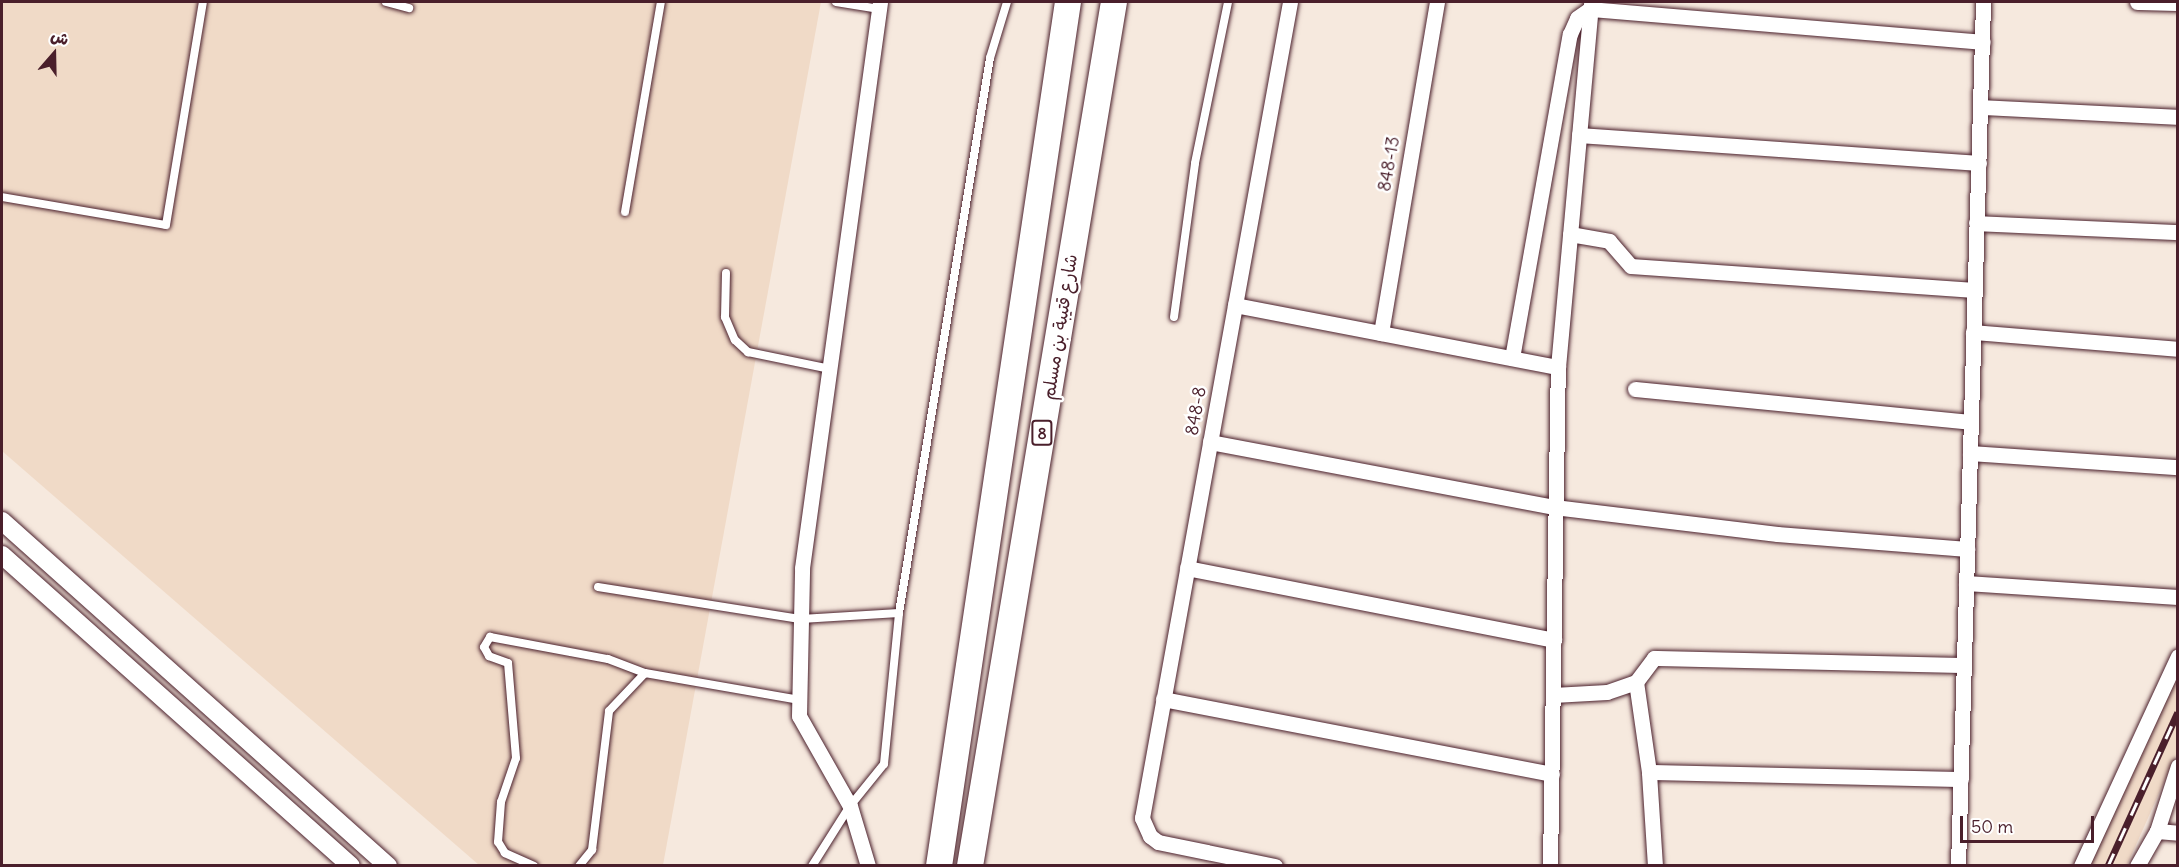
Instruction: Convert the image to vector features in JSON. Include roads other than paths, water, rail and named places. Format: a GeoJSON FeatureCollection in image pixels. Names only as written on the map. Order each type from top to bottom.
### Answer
{"type":"FeatureCollection","features":[{"type":"Feature","properties":{"kind":"highway","name":"8"},"geometry":{"type":"LineString","coordinates":[[939,866],[1068,2]]}},
{"type":"Feature","properties":{"kind":"highway","name":"شارع قتيبة بن مسلم"},"geometry":{"type":"LineString","coordinates":[[970,866],[1114,2]]}},
{"type":"Feature","properties":{"kind":"street","name":"848-8"},"geometry":{"type":"LineString","coordinates":[[1275,866],[1167,845],[1150,836],[1145,828],[1143,809],[1290,2]]}},
{"type":"Feature","properties":{"kind":"street","name":"848-13"},"geometry":{"type":"LineString","coordinates":[[1381,333],[1437,2]]}},
{"type":"Feature","properties":{"kind":"street"},"geometry":{"type":"LineString","coordinates":[[1958,866],[1983,2]]}},
{"type":"Feature","properties":{"kind":"street"},"geometry":{"type":"LineString","coordinates":[[2138,2],[2178,3]]}},
{"type":"Feature","properties":{"kind":"street"},"geometry":{"type":"LineString","coordinates":[[868,866],[850,806],[799,716],[802,568],[880,5]]}},
{"type":"Feature","properties":{"kind":"street"},"geometry":{"type":"LineString","coordinates":[[1512,358],[1570,34],[1577,18],[1590,5]]}},
{"type":"Feature","properties":{"kind":"street"},"geometry":{"type":"LineString","coordinates":[[1590,5],[1983,42]]}},
{"type":"Feature","properties":{"kind":"street"},"geometry":{"type":"LineString","coordinates":[[1550,866],[1558,367],[1590,5]]}},
{"type":"Feature","properties":{"kind":"street"},"geometry":{"type":"LineString","coordinates":[[1981,107],[2178,117]]}},
{"type":"Feature","properties":{"kind":"street"},"geometry":{"type":"LineString","coordinates":[[1579,135],[1979,163]]}},
{"type":"Feature","properties":{"kind":"street"},"geometry":{"type":"LineString","coordinates":[[1976,223],[2178,232]]}},
{"type":"Feature","properties":{"kind":"street"},"geometry":{"type":"LineString","coordinates":[[1570,234],[1609,241],[1631,266],[1974,290]]}},
{"type":"Feature","properties":{"kind":"street"},"geometry":{"type":"LineString","coordinates":[[1235,305],[1558,367]]}},
{"type":"Feature","properties":{"kind":"street"},"geometry":{"type":"LineString","coordinates":[[1973,332],[2178,350]]}},
{"type":"Feature","properties":{"kind":"street"},"geometry":{"type":"LineString","coordinates":[[1635,389],[1971,422]]}},
{"type":"Feature","properties":{"kind":"street"},"geometry":{"type":"LineString","coordinates":[[1210,442],[1554,507],[1777,534],[1967,549]]}},
{"type":"Feature","properties":{"kind":"street"},"geometry":{"type":"LineString","coordinates":[[1970,453],[2178,467]]}},
{"type":"Feature","properties":{"kind":"street"},"geometry":{"type":"LineString","coordinates":[[2,521],[388,866]]}},
{"type":"Feature","properties":{"kind":"street"},"geometry":{"type":"LineString","coordinates":[[3,563],[351,866]]}},
{"type":"Feature","properties":{"kind":"street"},"geometry":{"type":"LineString","coordinates":[[1187,568],[1554,640]]}},
{"type":"Feature","properties":{"kind":"street"},"geometry":{"type":"LineString","coordinates":[[1966,583],[2178,597]]}},
{"type":"Feature","properties":{"kind":"street"},"geometry":{"type":"LineString","coordinates":[[2081,866],[2178,656]]}},
{"type":"Feature","properties":{"kind":"street"},"geometry":{"type":"LineString","coordinates":[[1553,695],[1607,692],[1636,682],[1654,658],[1964,664]]}},
{"type":"Feature","properties":{"kind":"street"},"geometry":{"type":"LineString","coordinates":[[1636,682],[1649,772],[1655,866]]}},
{"type":"Feature","properties":{"kind":"street"},"geometry":{"type":"LineString","coordinates":[[1163,699],[1552,774]]}},
{"type":"Feature","properties":{"kind":"street"},"geometry":{"type":"LineString","coordinates":[[2137,866],[2157,831],[2178,766]]}},
{"type":"Feature","properties":{"kind":"street"},"geometry":{"type":"LineString","coordinates":[[1649,772],[1961,779]]}},
{"type":"Feature","properties":{"kind":"street"},"geometry":{"type":"LineString","coordinates":[[2157,831],[2178,833]]}},
{"type":"Feature","properties":{"kind":"lane"},"geometry":{"type":"LineString","coordinates":[[2,197],[166,225],[202,2]]}},
{"type":"Feature","properties":{"kind":"lane"},"geometry":{"type":"LineString","coordinates":[[386,2],[409,8]]}},
{"type":"Feature","properties":{"kind":"lane"},"geometry":{"type":"LineString","coordinates":[[625,212],[661,2]]}},
{"type":"Feature","properties":{"kind":"lane"},"geometry":{"type":"LineString","coordinates":[[836,2],[880,5]]}},
{"type":"Feature","properties":{"kind":"lane"},"geometry":{"type":"LineString","coordinates":[[812,866],[850,806],[884,764],[899,613],[990,58],[1007,2]]}},
{"type":"Feature","properties":{"kind":"lane"},"geometry":{"type":"LineString","coordinates":[[1174,317],[1195,163],[1228,2]]}},
{"type":"Feature","properties":{"kind":"lane"},"geometry":{"type":"LineString","coordinates":[[726,273],[725,316],[742,346],[748,352],[830,369]]}},
{"type":"Feature","properties":{"kind":"lane"},"geometry":{"type":"LineString","coordinates":[[598,587],[801,620],[899,613]]}},
{"type":"Feature","properties":{"kind":"lane"},"geometry":{"type":"LineString","coordinates":[[534,866],[505,853],[498,842],[501,802],[516,758],[508,663],[489,656],[484,647],[490,637],[510,638],[608,659],[645,674],[800,700]]}},
{"type":"Feature","properties":{"kind":"lane"},"geometry":{"type":"LineString","coordinates":[[579,866],[592,850],[609,711],[645,674]]}},
{"type":"Feature","properties":{"kind":"railway"},"geometry":{"type":"LineString","coordinates":[[2108,866],[2178,712]]}}]}
